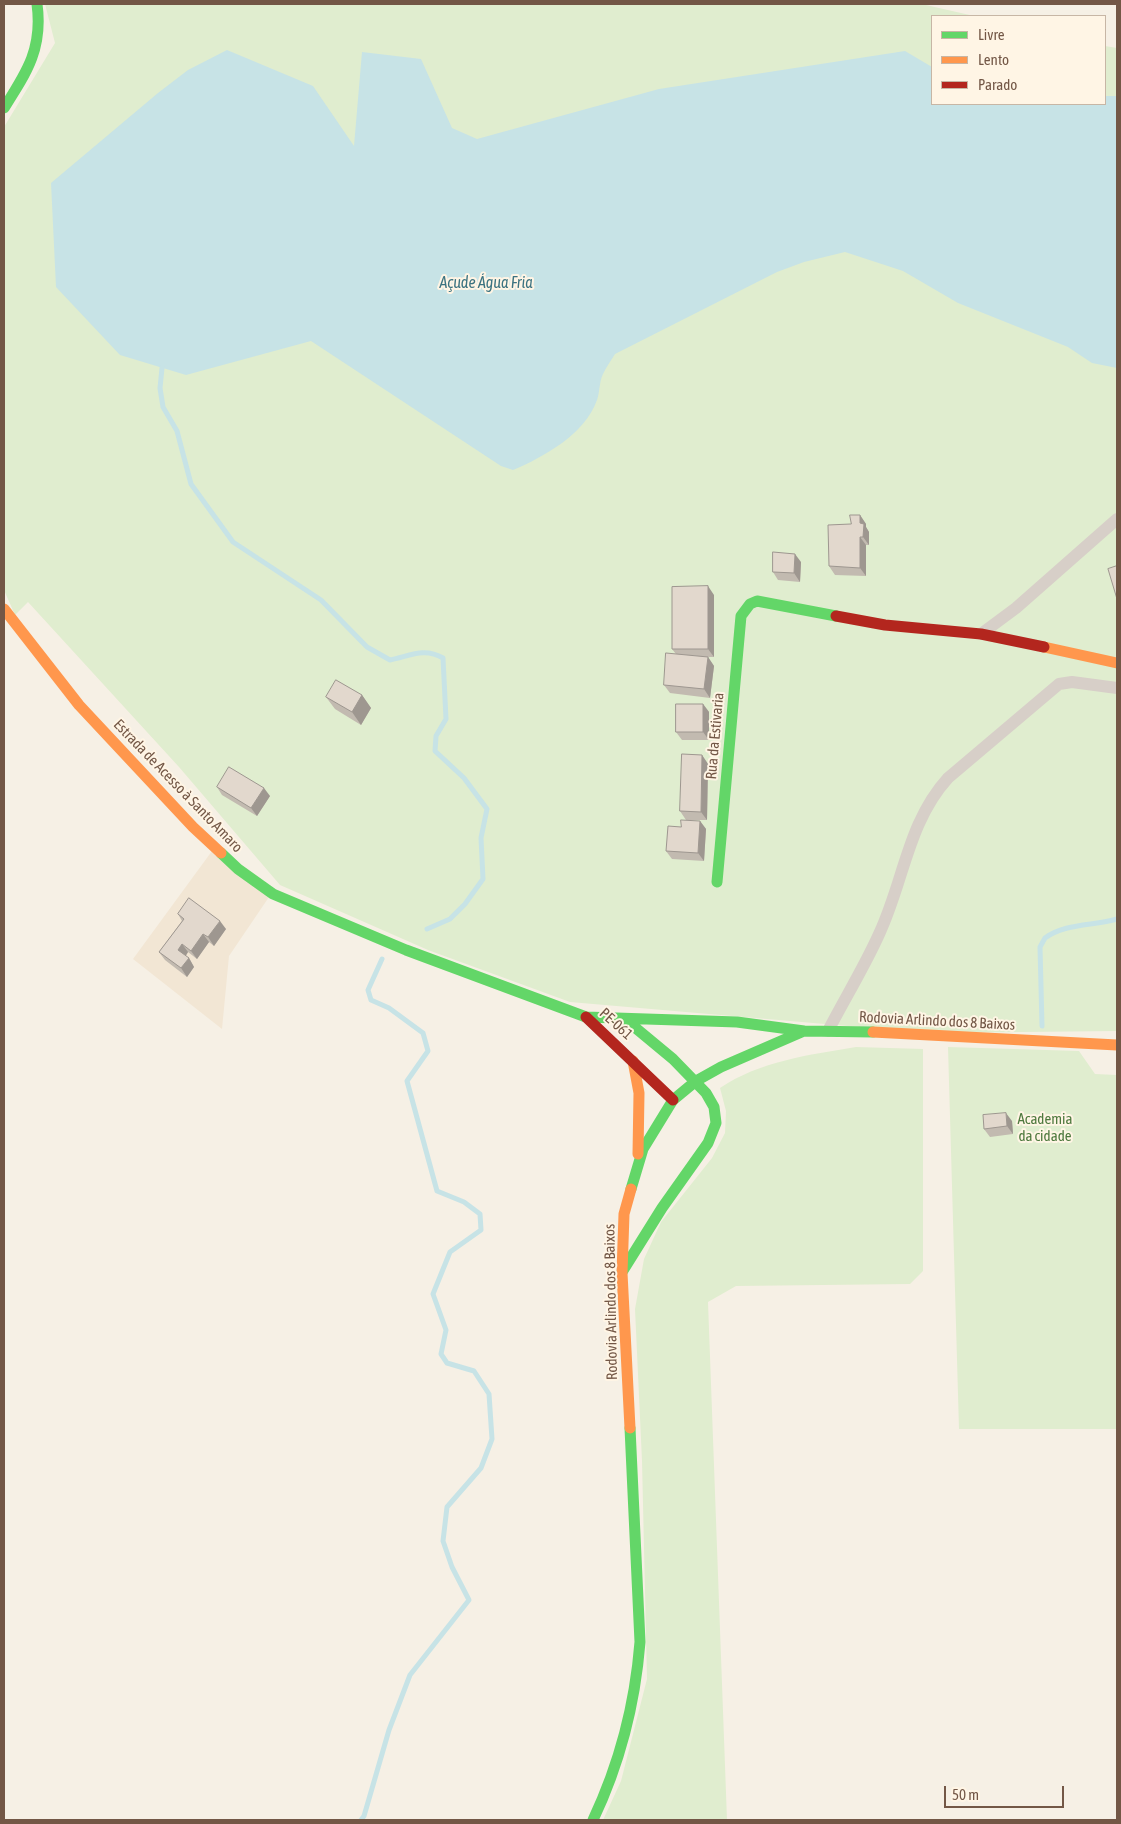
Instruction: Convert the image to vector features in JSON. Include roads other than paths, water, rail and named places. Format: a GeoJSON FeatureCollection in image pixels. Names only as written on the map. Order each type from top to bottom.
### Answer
{"type":"FeatureCollection","features":[{"type":"Feature","properties":{"kind":"main road"},"geometry":{"type":"LineString","coordinates":[[4,108],[36,53],[40,22],[37,4]]}},
{"type":"Feature","properties":{"kind":"main road","name":"Rua da Estivaria"},"geometry":{"type":"LineString","coordinates":[[717,882],[741,616],[750,604],[757,601],[885,625],[982,634]]}},
{"type":"Feature","properties":{"kind":"main road","name":"Estrada de Acesso à Santo Amaro"},"geometry":{"type":"LineString","coordinates":[[4,609],[79,705],[193,827],[238,869],[273,894],[397,946],[586,1017]]}},
{"type":"Feature","properties":{"kind":"main road"},"geometry":{"type":"LineString","coordinates":[[982,634],[1117,663]]}},
{"type":"Feature","properties":{"kind":"main road","name":"PE-061"},"geometry":{"type":"LineString","coordinates":[[586,1017],[626,1020],[737,1022],[804,1031]]}},
{"type":"Feature","properties":{"kind":"main road","name":"PE-061"},"geometry":{"type":"LineString","coordinates":[[586,1017],[673,1100]]}},
{"type":"Feature","properties":{"kind":"main road"},"geometry":{"type":"LineString","coordinates":[[622,1273],[652,1223],[714,1134],[716,1123],[714,1107],[696,1081],[626,1020]]}},
{"type":"Feature","properties":{"kind":"main road","name":"Rodovia Arlindo dos 8 Baixos"},"geometry":{"type":"LineString","coordinates":[[593,1820],[627,1735],[639,1659],[640,1621],[622,1273],[624,1214],[638,1161],[652,1133],[673,1100],[696,1081],[721,1067],[804,1031],[828,1030],[1117,1045]]}},
{"type":"Feature","properties":{"kind":"main road","name":"PE-061"},"geometry":{"type":"LineString","coordinates":[[633,1060],[639,1093],[638,1161]]}},
{"type":"Feature","properties":{"kind":"street"},"geometry":{"type":"LineString","coordinates":[[982,634],[1016,608],[1083,546],[1117,519]]}},
{"type":"Feature","properties":{"kind":"street"},"geometry":{"type":"LineString","coordinates":[[828,1030],[880,933],[912,839],[923,812],[938,789],[1059,684],[1065,682],[1117,688]]}},
{"type":"Feature","properties":{"kind":"water","name":"Açude Água Fria"},"geometry":{"type":"Polygon","coordinates":[[[227,50],[313,86],[354,146],[362,52],[421,59],[452,128],[477,139],[659,89],[905,51],[931,66],[931,105],[1106,105],[1106,96],[1117,96],[1117,368],[1092,363],[1068,347],[958,303],[903,271],[845,252],[804,262],[777,272],[615,354],[602,377],[597,400],[583,423],[562,443],[538,458],[513,470],[501,466],[311,341],[186,375],[120,355],[56,287],[51,183],[188,70],[227,50]]]}},
{"type":"Feature","properties":{"kind":"waterway"},"geometry":{"type":"LineString","coordinates":[[162,368],[160,388],[163,407],[177,431],[191,484],[233,542],[321,600],[367,647],[390,660],[423,653],[430,653],[443,658],[446,719],[436,736],[435,751],[464,778],[487,809],[481,838],[483,879],[465,904],[450,919],[427,929]]}},
{"type":"Feature","properties":{"kind":"waterway"},"geometry":{"type":"LineString","coordinates":[[1042,1026],[1040,947],[1045,938],[1071,927],[1117,919]]}},
{"type":"Feature","properties":{"kind":"waterway"},"geometry":{"type":"LineString","coordinates":[[361,1820],[364,1816],[389,1730],[410,1675],[469,1600],[452,1567],[443,1541],[447,1507],[481,1468],[492,1439],[489,1394],[474,1371],[447,1363],[441,1354],[446,1330],[433,1294],[450,1252],[481,1230],[480,1214],[464,1202],[437,1191],[407,1081],[428,1051],[423,1033],[389,1008],[371,1000],[368,990],[382,959]]}},
{"type":"Feature","properties":{"kind":"park label","name":"Academia da cidade"},"geometry":{"type":"Point","coordinates":[1045,1128]}}]}
